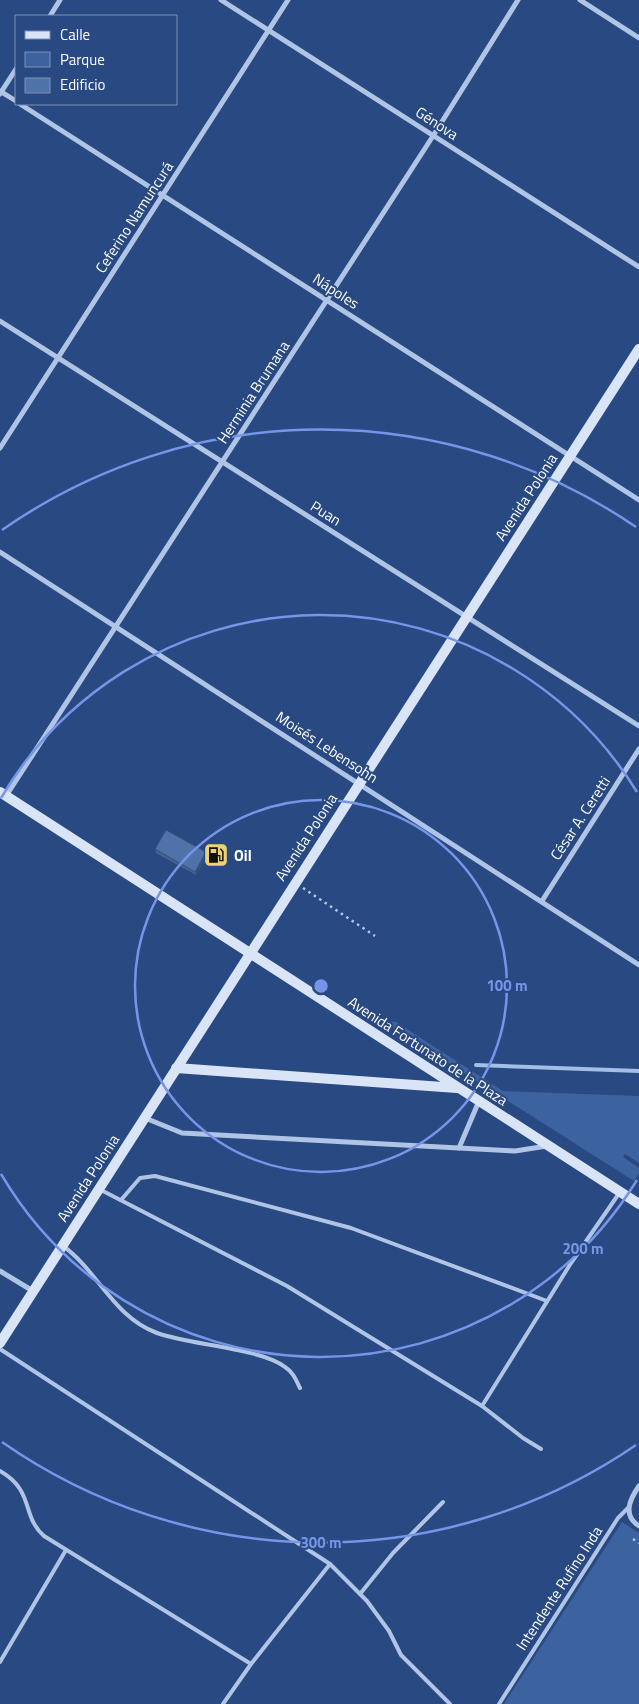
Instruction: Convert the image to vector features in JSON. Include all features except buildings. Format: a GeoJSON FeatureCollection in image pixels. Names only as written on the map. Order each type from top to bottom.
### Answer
{"type":"FeatureCollection","features":[{"type":"Feature","properties":{"kind":"main road","name":"Avenida Polonia"},"geometry":{"type":"LineString","coordinates":[[0,1343],[639,349]]}},
{"type":"Feature","properties":{"kind":"main road","name":"Avenida Fortunato de la Plaza"},"geometry":{"type":"LineString","coordinates":[[3,794],[639,1204]]}},
{"type":"Feature","properties":{"kind":"main road"},"geometry":{"type":"LineString","coordinates":[[176,1068],[457,1088]]}},
{"type":"Feature","properties":{"kind":"street"},"geometry":{"type":"LineString","coordinates":[[51,15],[60,0]]}},
{"type":"Feature","properties":{"kind":"street","name":"Génova"},"geometry":{"type":"LineString","coordinates":[[221,0],[639,267]]}},
{"type":"Feature","properties":{"kind":"street","name":"Ceferino Namuncurá"},"geometry":{"type":"LineString","coordinates":[[0,448],[288,0]]}},
{"type":"Feature","properties":{"kind":"street","name":"Herminia Brumana"},"geometry":{"type":"LineString","coordinates":[[3,794],[116,626],[433,136],[518,0]]}},
{"type":"Feature","properties":{"kind":"street"},"geometry":{"type":"LineString","coordinates":[[580,0],[639,38]]}},
{"type":"Feature","properties":{"kind":"street"},"geometry":{"type":"LineString","coordinates":[[15,70],[0,92],[15,100]]}},
{"type":"Feature","properties":{"kind":"street","name":"Nápoles"},"geometry":{"type":"LineString","coordinates":[[22,105],[639,500]]}},
{"type":"Feature","properties":{"kind":"street","name":"Puan"},"geometry":{"type":"LineString","coordinates":[[0,321],[639,726]]}},
{"type":"Feature","properties":{"kind":"street","name":"Moisés Lebensohn"},"geometry":{"type":"LineString","coordinates":[[0,552],[360,782],[639,965]]}},
{"type":"Feature","properties":{"kind":"street","name":"César A. Ceretti"},"geometry":{"type":"LineString","coordinates":[[542,901],[639,749]]}},
{"type":"Feature","properties":{"kind":"street"},"geometry":{"type":"LineString","coordinates":[[458,1148],[479,1101]]}},
{"type":"Feature","properties":{"kind":"street"},"geometry":{"type":"LineString","coordinates":[[144,1118],[182,1133],[515,1151],[549,1146]]}},
{"type":"Feature","properties":{"kind":"street"},"geometry":{"type":"LineString","coordinates":[[0,1271],[33,1292]]}},
{"type":"Feature","properties":{"kind":"street","name":"Intendente Rufino Inda"},"geometry":{"type":"LineString","coordinates":[[628,1508],[630,1499],[639,1486]]}},
{"type":"Feature","properties":{"kind":"street"},"geometry":{"type":"LineString","coordinates":[[628,1508],[630,1518],[639,1526]]}},
{"type":"Feature","properties":{"kind":"lane"},"geometry":{"type":"LineString","coordinates":[[121,1200],[140,1178],[155,1176],[351,1228],[547,1301]]}},
{"type":"Feature","properties":{"kind":"lane"},"geometry":{"type":"LineString","coordinates":[[99,1189],[259,1269],[482,1406],[540,1449]]}},
{"type":"Feature","properties":{"kind":"lane"},"geometry":{"type":"LineString","coordinates":[[482,1406],[547,1301],[620,1192]]}},
{"type":"Feature","properties":{"kind":"lane"},"geometry":{"type":"LineString","coordinates":[[62,1245],[79,1257],[118,1308],[136,1323],[154,1332],[180,1340],[269,1358],[285,1366],[294,1375],[300,1388]]}},
{"type":"Feature","properties":{"kind":"lane"},"geometry":{"type":"LineString","coordinates":[[0,1349],[330,1564],[360,1594],[389,1631],[401,1655],[450,1704]]}},
{"type":"Feature","properties":{"kind":"lane"},"geometry":{"type":"LineString","coordinates":[[0,1471],[21,1488],[28,1502],[36,1528],[66,1550],[251,1664]]}},
{"type":"Feature","properties":{"kind":"lane"},"geometry":{"type":"LineString","coordinates":[[360,1594],[393,1553],[443,1502]]}},
{"type":"Feature","properties":{"kind":"lane","name":"Intendente Rufino Inda"},"geometry":{"type":"LineString","coordinates":[[499,1704],[618,1518],[628,1508]]}},
{"type":"Feature","properties":{"kind":"lane"},"geometry":{"type":"LineString","coordinates":[[0,1662],[66,1550]]}},
{"type":"Feature","properties":{"kind":"lane"},"geometry":{"type":"LineString","coordinates":[[223,1704],[251,1664],[330,1564]]}},
{"type":"Feature","properties":{"kind":"path"},"geometry":{"type":"LineString","coordinates":[[295,882],[374,936]]}},
{"type":"Feature","properties":{"kind":"path"},"geometry":{"type":"LineString","coordinates":[[633,1539],[639,1543]]}},
{"type":"Feature","properties":{"kind":"green space"},"geometry":{"type":"Polygon","coordinates":[[[382,1021],[396,1022],[503,1091],[639,1096],[639,1163],[625,1154],[623,1157],[639,1168],[639,1173],[634,1181],[382,1021]]]}},
{"type":"Feature","properties":{"kind":"green space"},"geometry":{"type":"Polygon","coordinates":[[[622,1522],[639,1533],[639,1704],[504,1704],[622,1522]]]}},
{"type":"Feature","properties":{"kind":"waterway"},"geometry":{"type":"LineString","coordinates":[[476,1065],[639,1071]]}},
{"type":"Feature","properties":{"kind":"place","name":"Oil"},"geometry":{"type":"Point","coordinates":[216,855]}}]}
